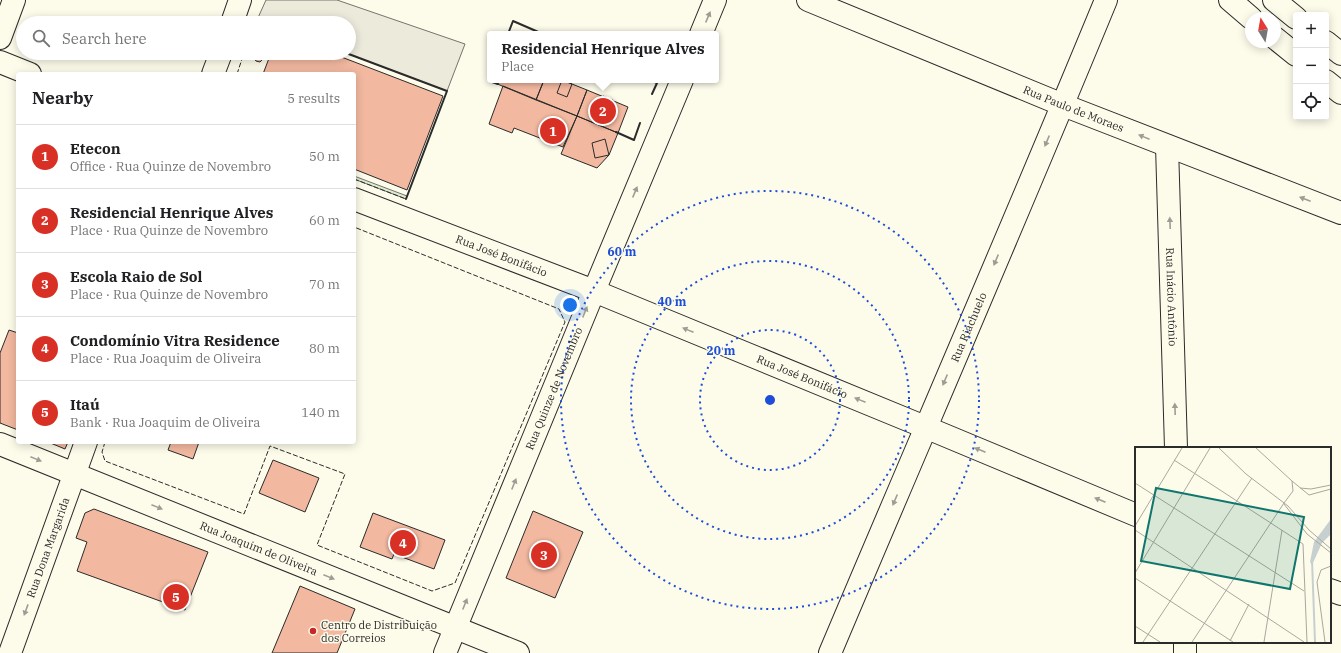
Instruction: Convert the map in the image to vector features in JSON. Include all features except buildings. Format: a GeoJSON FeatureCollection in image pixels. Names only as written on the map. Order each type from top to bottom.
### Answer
{"type":"FeatureCollection","features":[{"type":"Feature","properties":{"kind":"street"},"geometry":{"type":"LineString","coordinates":[[0,38],[14,0]]}},
{"type":"Feature","properties":{"kind":"street"},"geometry":{"type":"LineString","coordinates":[[234,16],[240,0]]}},
{"type":"Feature","properties":{"kind":"street"},"geometry":{"type":"LineString","coordinates":[[702,31],[716,0]]}},
{"type":"Feature","properties":{"kind":"street","name":"Rua Paulo de Moraes"},"geometry":{"type":"LineString","coordinates":[[808,0],[1063,105],[1341,213]]}},
{"type":"Feature","properties":{"kind":"street","name":"Rua Riachuelo"},"geometry":{"type":"LineString","coordinates":[[830,653],[1063,105],[1106,0]]}},
{"type":"Feature","properties":{"kind":"street"},"geometry":{"type":"LineString","coordinates":[[1230,0],[1245,13]]}},
{"type":"Feature","properties":{"kind":"street"},"geometry":{"type":"LineString","coordinates":[[1274,0],[1293,16]]}},
{"type":"Feature","properties":{"kind":"street"},"geometry":{"type":"LineString","coordinates":[[1281,43],[1293,53]]}},
{"type":"Feature","properties":{"kind":"street"},"geometry":{"type":"LineString","coordinates":[[1329,44],[1341,54]]}},
{"type":"Feature","properties":{"kind":"street"},"geometry":{"type":"LineString","coordinates":[[214,72],[218,60]]}},
{"type":"Feature","properties":{"kind":"street"},"geometry":{"type":"LineString","coordinates":[[0,62],[25,72]]}},
{"type":"Feature","properties":{"kind":"street","name":"Rua Quinze de Novembro"},"geometry":{"type":"LineString","coordinates":[[445,653],[681,83]]}},
{"type":"Feature","properties":{"kind":"street"},"geometry":{"type":"LineString","coordinates":[[1329,83],[1341,93]]}},
{"type":"Feature","properties":{"kind":"street","name":"Rua Inácio Antônio"},"geometry":{"type":"LineString","coordinates":[[1167,146],[1176,447]]}},
{"type":"Feature","properties":{"kind":"street","name":"Rua José Bonifácio"},"geometry":{"type":"LineString","coordinates":[[356,200],[594,291],[1135,515]]}},
{"type":"Feature","properties":{"kind":"street","name":"Rua Joaquim de Oliveira"},"geometry":{"type":"LineString","coordinates":[[0,444],[518,653]]}},
{"type":"Feature","properties":{"kind":"street","name":"Rua Dona Margarida"},"geometry":{"type":"LineString","coordinates":[[10,653],[85,444]]}},
{"type":"Feature","properties":{"kind":"street"},"geometry":{"type":"LineString","coordinates":[[1331,590],[1341,594]]}},
{"type":"Feature","properties":{"kind":"green space"},"geometry":{"type":"Polygon","coordinates":[[[356,177],[407,196],[406,199],[356,180],[356,177]]]}},
{"type":"Feature","properties":{"kind":"shaded area"},"geometry":{"type":"Polygon","coordinates":[[[266,0],[337,0],[465,44],[447,91],[356,57],[356,16],[259,16],[266,0]]]}},
{"type":"Feature","properties":{"kind":"fence"},"geometry":{"type":"LineString","coordinates":[[238,72],[242,60]]}},
{"type":"Feature","properties":{"kind":"fence"},"geometry":{"type":"LineString","coordinates":[[356,180],[406,199]]}},
{"type":"Feature","properties":{"kind":"fence"},"geometry":{"type":"LineString","coordinates":[[104,444],[102,452],[105,461],[244,514],[270,446],[345,474],[317,545],[432,591],[455,583],[565,322],[559,309],[356,228]]}},
{"type":"Feature","properties":{"kind":"wall"},"geometry":{"type":"LineString","coordinates":[[509,31],[513,21],[536,31]]}},
{"type":"Feature","properties":{"kind":"wall"},"geometry":{"type":"LineString","coordinates":[[356,57],[447,91],[406,199]]}},
{"type":"Feature","properties":{"kind":"wall"},"geometry":{"type":"LineString","coordinates":[[652,94],[657,83]]}},
{"type":"Feature","properties":{"kind":"wall"},"geometry":{"type":"LineString","coordinates":[[616,132],[634,140],[640,123]]}},
{"type":"Feature","properties":{"kind":"place","name":"Residencial Henrique Alves"},"geometry":{"type":"Point","coordinates":[603,111]}},
{"type":"Feature","properties":{"kind":"place","name":"Etecon"},"geometry":{"type":"Point","coordinates":[553,131]}},
{"type":"Feature","properties":{"kind":"place","name":"Condomínio Vitra Residence"},"geometry":{"type":"Point","coordinates":[403,543]}},
{"type":"Feature","properties":{"kind":"place","name":"Escola Raio de Sol"},"geometry":{"type":"Point","coordinates":[544,555]}},
{"type":"Feature","properties":{"kind":"place","name":"Itaú"},"geometry":{"type":"Point","coordinates":[176,597]}},
{"type":"Feature","properties":{"kind":"place","name":"Centro de Distribuição dos Correios"},"geometry":{"type":"Point","coordinates":[313,631]}}]}
